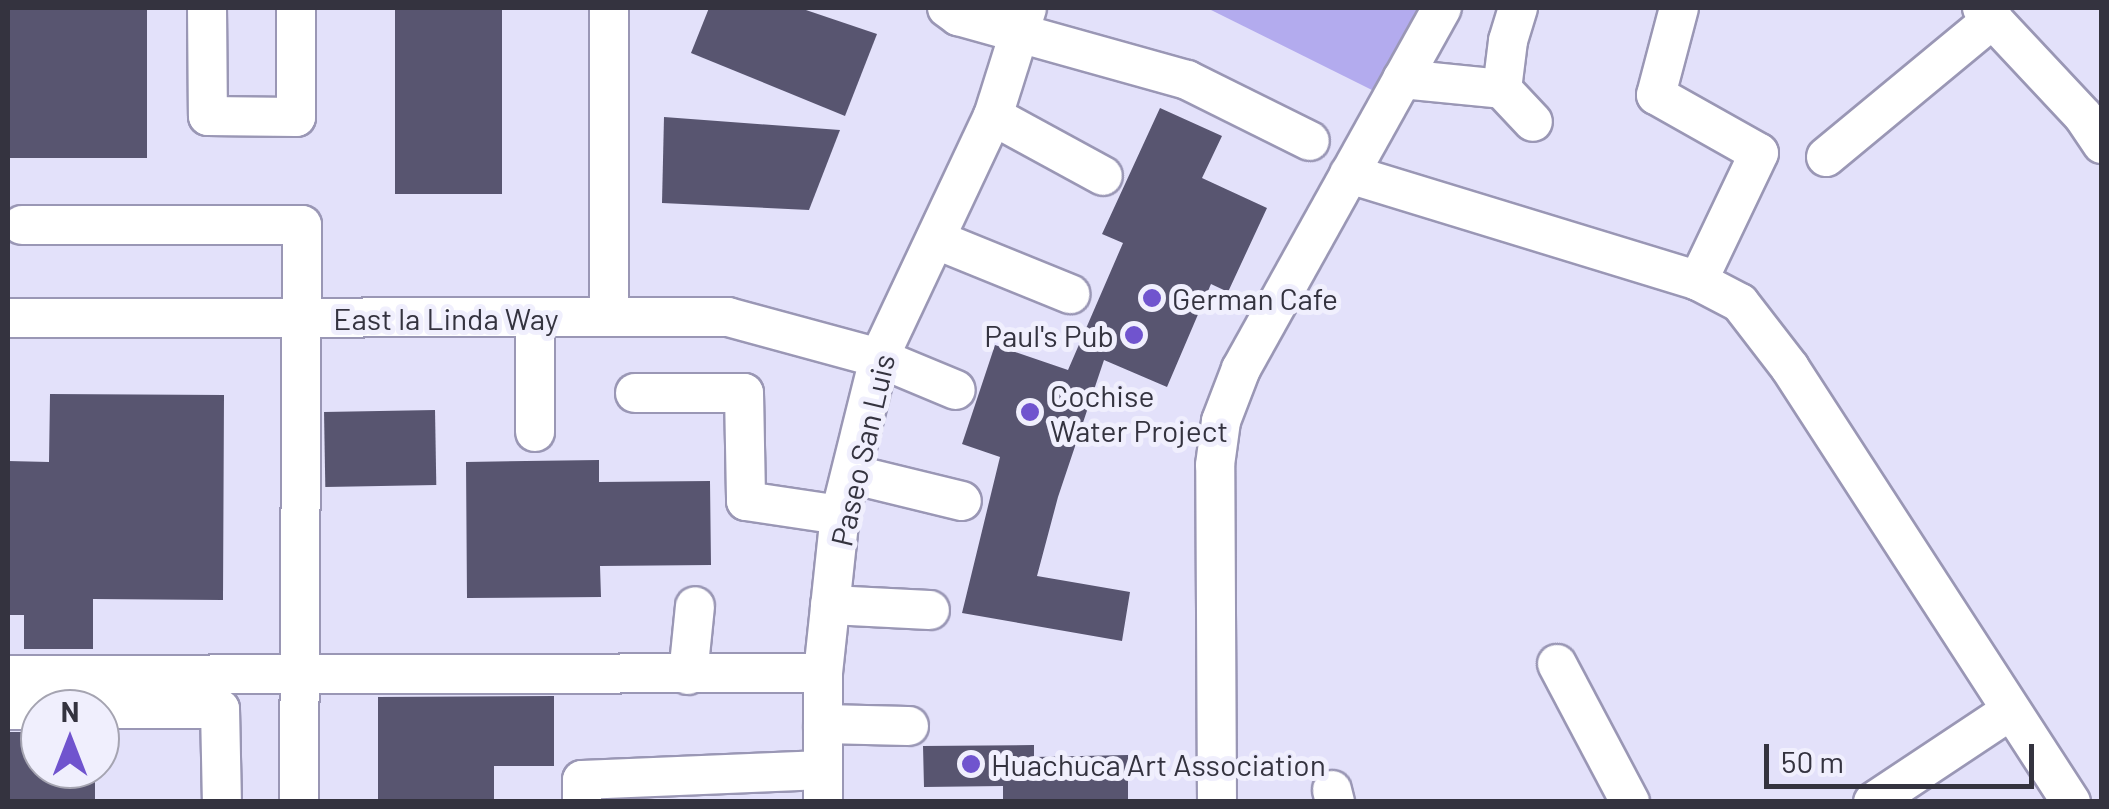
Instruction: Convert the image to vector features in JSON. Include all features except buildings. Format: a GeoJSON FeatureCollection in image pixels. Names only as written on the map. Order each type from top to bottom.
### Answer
{"type":"FeatureCollection","features":[{"type":"Feature","properties":{"kind":"street"},"geometry":{"type":"LineString","coordinates":[[208,8],[208,116],[296,117],[296,8]]}},
{"type":"Feature","properties":{"kind":"street"},"geometry":{"type":"LineString","coordinates":[[609,8],[609,317]]}},
{"type":"Feature","properties":{"kind":"street"},"geometry":{"type":"LineString","coordinates":[[946,8],[958,16],[1024,19],[1187,80],[1310,140]]}},
{"type":"Feature","properties":{"kind":"street"},"geometry":{"type":"LineString","coordinates":[[1217,802],[1215,465],[1221,420],[1241,369],[1442,8]]}},
{"type":"Feature","properties":{"kind":"street"},"geometry":{"type":"LineString","coordinates":[[1502,89],[1508,41],[1518,8]]}},
{"type":"Feature","properties":{"kind":"street"},"geometry":{"type":"LineString","coordinates":[[1679,8],[1656,95],[1759,152],[1698,281]]}},
{"type":"Feature","properties":{"kind":"street"},"geometry":{"type":"LineString","coordinates":[[1826,157],[1988,13],[2095,119]]}},
{"type":"Feature","properties":{"kind":"street","name":"Paseo San Luis"},"geometry":{"type":"LineString","coordinates":[[823,786],[822,673],[840,515],[879,358],[993,116],[1024,19]]}},
{"type":"Feature","properties":{"kind":"street"},"geometry":{"type":"LineString","coordinates":[[1402,79],[1502,89],[1533,122]]}},
{"type":"Feature","properties":{"kind":"street"},"geometry":{"type":"LineString","coordinates":[[993,116],[1103,176]]}},
{"type":"Feature","properties":{"kind":"street"},"geometry":{"type":"LineString","coordinates":[[1348,174],[1698,281],[1740,303],[1790,368],[2071,802]]}},
{"type":"Feature","properties":{"kind":"street"},"geometry":{"type":"LineString","coordinates":[[22,226],[302,225],[299,802]]}},
{"type":"Feature","properties":{"kind":"street"},"geometry":{"type":"LineString","coordinates":[[936,240],[1070,294]]}},
{"type":"Feature","properties":{"kind":"street"},"geometry":{"type":"LineString","coordinates":[[535,317],[535,432]]}},
{"type":"Feature","properties":{"kind":"street","name":"East la Linda Way"},"geometry":{"type":"LineString","coordinates":[[8,318],[728,317],[879,358],[956,390]]}},
{"type":"Feature","properties":{"kind":"street"},"geometry":{"type":"LineString","coordinates":[[636,393],[744,393],[746,500],[840,515]]}},
{"type":"Feature","properties":{"kind":"street"},"geometry":{"type":"LineString","coordinates":[[851,474],[962,501]]}},
{"type":"Feature","properties":{"kind":"street"},"geometry":{"type":"LineString","coordinates":[[830,605],[930,610]]}},
{"type":"Feature","properties":{"kind":"street"},"geometry":{"type":"LineString","coordinates":[[688,675],[695,606]]}},
{"type":"Feature","properties":{"kind":"street"},"geometry":{"type":"LineString","coordinates":[[1557,664],[1630,802]]}},
{"type":"Feature","properties":{"kind":"street"},"geometry":{"type":"LineString","coordinates":[[8,675],[822,673]]}},
{"type":"Feature","properties":{"kind":"street"},"geometry":{"type":"LineString","coordinates":[[120,709],[220,709],[222,802]]}},
{"type":"Feature","properties":{"kind":"street"},"geometry":{"type":"LineString","coordinates":[[1872,802],[2010,711]]}},
{"type":"Feature","properties":{"kind":"street"},"geometry":{"type":"LineString","coordinates":[[823,724],[910,726]]}},
{"type":"Feature","properties":{"kind":"street"},"geometry":{"type":"LineString","coordinates":[[582,802],[582,780],[823,786]]}},
{"type":"Feature","properties":{"kind":"shaded area"},"geometry":{"type":"Polygon","coordinates":[[[1207,8],[1427,8],[1380,94],[1207,8]]]}},
{"type":"Feature","properties":{"kind":"place","name":"German Cafe"},"geometry":{"type":"Point","coordinates":[1152,298]}},
{"type":"Feature","properties":{"kind":"place","name":"Paul's Pub"},"geometry":{"type":"Point","coordinates":[1134,335]}},
{"type":"Feature","properties":{"kind":"place","name":"Cochise Water Project"},"geometry":{"type":"Point","coordinates":[1030,412]}},
{"type":"Feature","properties":{"kind":"place","name":"Huachuca Art Association"},"geometry":{"type":"Point","coordinates":[971,764]}}]}
